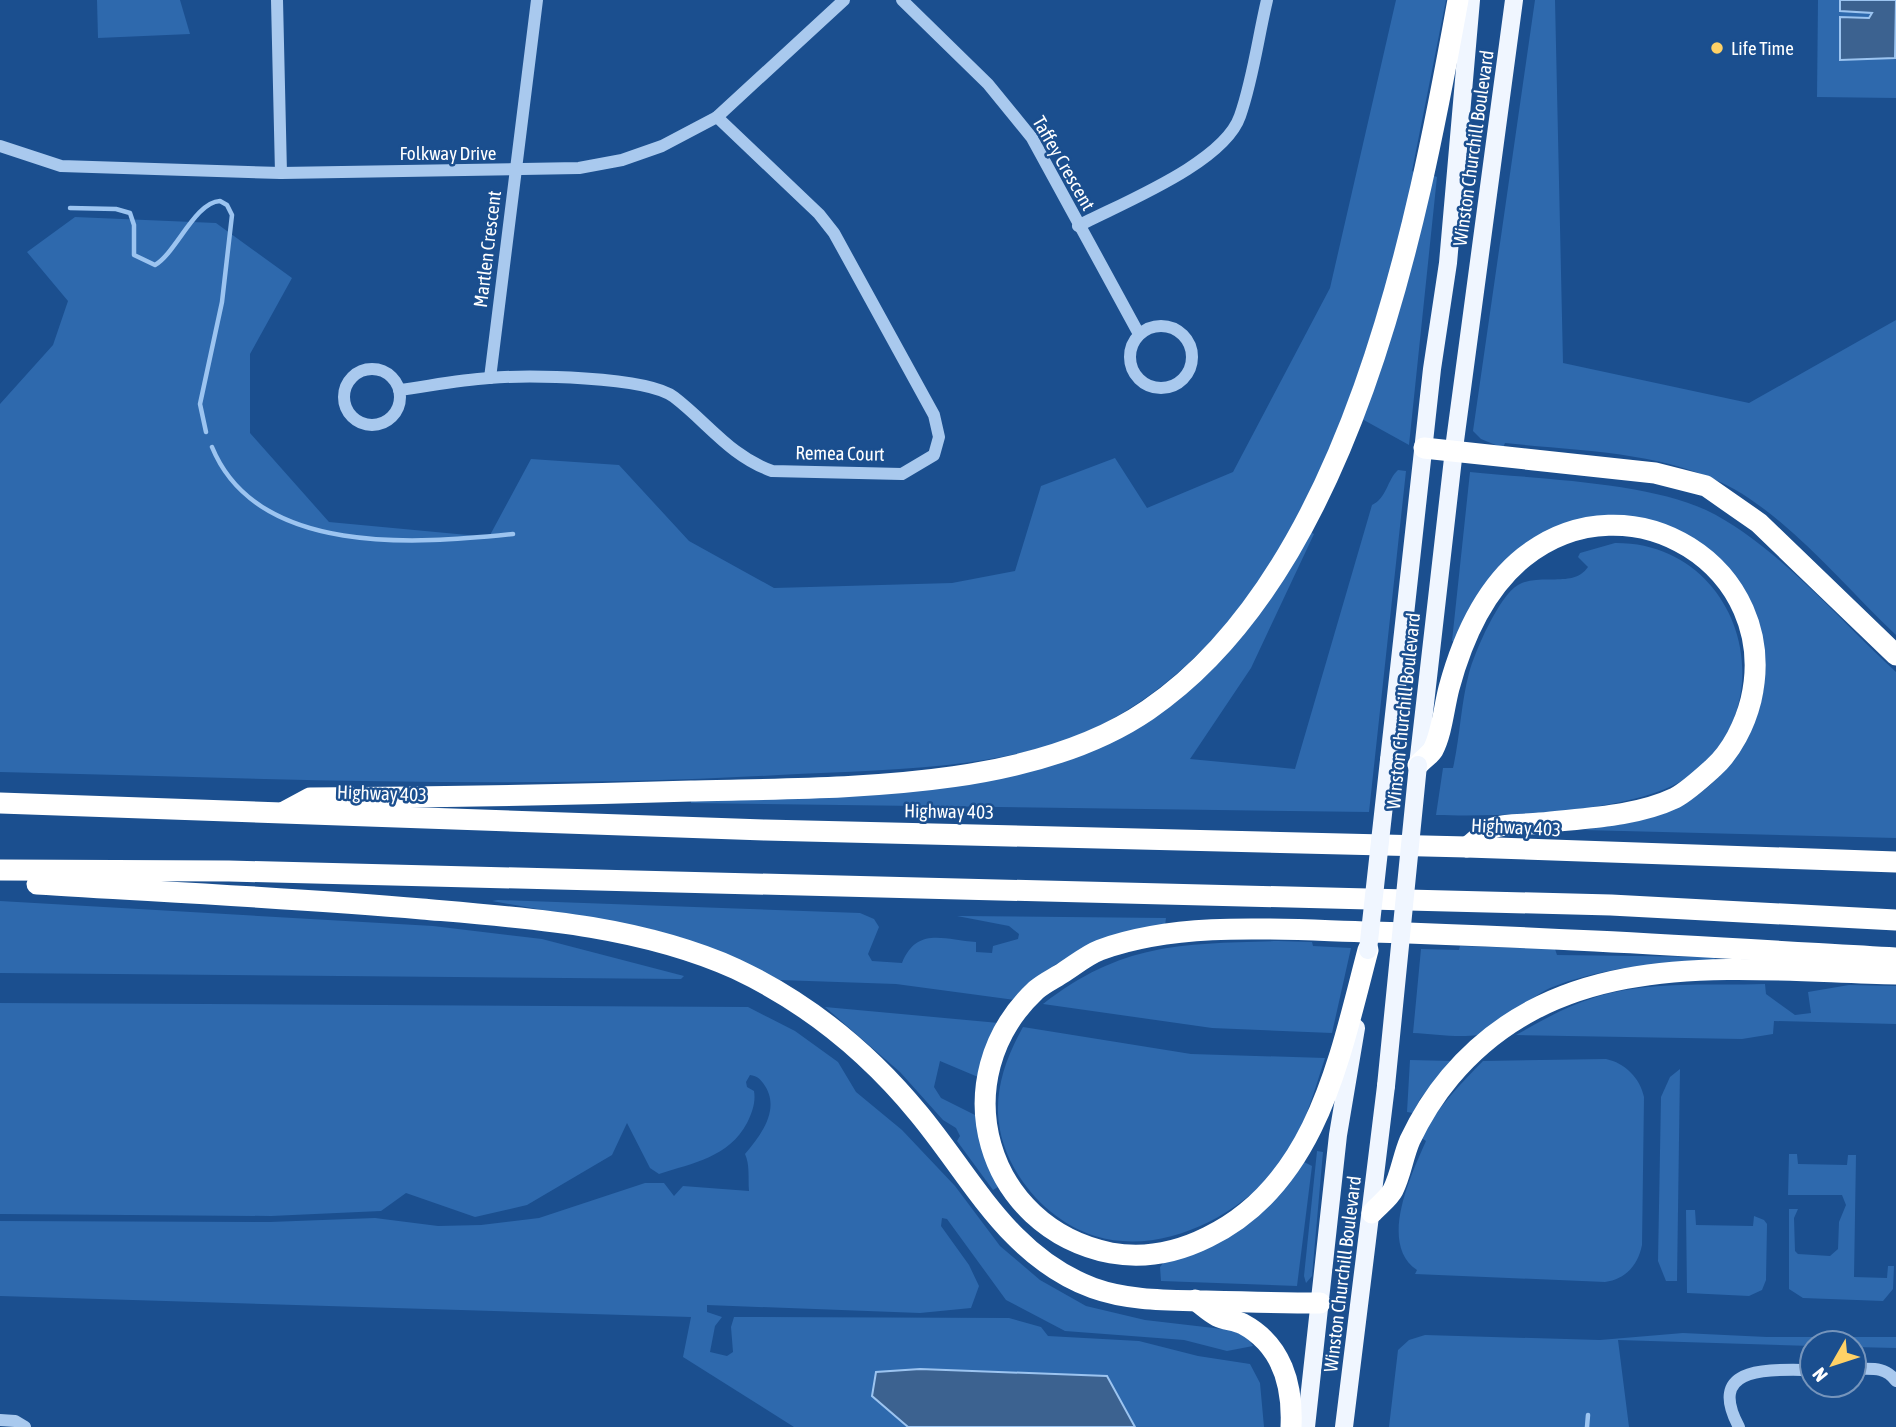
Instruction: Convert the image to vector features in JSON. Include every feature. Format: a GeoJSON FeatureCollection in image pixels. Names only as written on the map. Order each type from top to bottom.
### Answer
{"type":"FeatureCollection","features":[{"type":"Feature","properties":{"kind":"highway"},"geometry":{"type":"LineString","coordinates":[[284,812],[310,799],[797,788],[941,778],[1038,760],[1146,711],[1227,643],[1264,594],[1302,526],[1347,431],[1400,280],[1426,172],[1458,0]]}},
{"type":"Feature","properties":{"kind":"highway"},"geometry":{"type":"LineString","coordinates":[[1424,448],[1655,473],[1706,486],[1759,523],[1896,655]]}},
{"type":"Feature","properties":{"kind":"highway"},"geometry":{"type":"LineString","coordinates":[[1418,765],[1433,750],[1459,657],[1480,611],[1513,567],[1545,543],[1596,526],[1655,531],[1705,557],[1736,590],[1752,631],[1756,678],[1745,723],[1715,766],[1676,797],[1633,811],[1494,828],[1467,847]]}},
{"type":"Feature","properties":{"kind":"highway","name":"Highway 403"},"geometry":{"type":"LineString","coordinates":[[0,803],[765,830],[1467,847],[1896,862]]}},
{"type":"Feature","properties":{"kind":"highway"},"geometry":{"type":"LineString","coordinates":[[0,870],[229,871],[1611,905],[1896,920]]}},
{"type":"Feature","properties":{"kind":"highway"},"geometry":{"type":"LineString","coordinates":[[0,881],[354,903],[519,918],[635,936],[701,955],[768,985],[825,1022],[877,1065],[942,1143],[994,1214],[1040,1260],[1098,1289],[1144,1298],[1320,1303]]}},
{"type":"Feature","properties":{"kind":"highway"},"geometry":{"type":"LineString","coordinates":[[1368,950],[1336,1090],[1276,1186],[1255,1206],[1202,1241],[1172,1251],[1142,1255],[1109,1253],[1075,1242],[1032,1214],[1004,1179],[990,1146],[984,1113],[987,1076],[1003,1032],[1037,989],[1097,951],[1165,934],[1286,930],[1478,935],[1896,958]]}},
{"type":"Feature","properties":{"kind":"highway"},"geometry":{"type":"LineString","coordinates":[[1372,1213],[1393,1192],[1416,1129],[1434,1098],[1460,1066],[1522,1015],[1579,988],[1640,974],[1711,971],[1896,974]]}},
{"type":"Feature","properties":{"kind":"highway"},"geometry":{"type":"LineString","coordinates":[[1195,1300],[1218,1317],[1243,1324],[1263,1338],[1275,1352],[1287,1379],[1291,1427]]}},
{"type":"Feature","properties":{"kind":"main road","name":"Winston Churchill Boulevard"},"geometry":{"type":"LineString","coordinates":[[1368,950],[1424,448],[1448,263],[1471,0]]}},
{"type":"Feature","properties":{"kind":"main road","name":"Winston Churchill Boulevard"},"geometry":{"type":"LineString","coordinates":[[1344,1427],[1372,1213],[1418,765],[1454,451],[1514,0]]}},
{"type":"Feature","properties":{"kind":"main road","name":"Winston Churchill Boulevard"},"geometry":{"type":"LineString","coordinates":[[1307,1427],[1320,1303],[1336,1090]]}},
{"type":"Feature","properties":{"kind":"street"},"geometry":{"type":"LineString","coordinates":[[277,0],[281,173]]}},
{"type":"Feature","properties":{"kind":"street","name":"Martlen Crescent"},"geometry":{"type":"LineString","coordinates":[[490,378],[537,0]]}},
{"type":"Feature","properties":{"kind":"street","name":"Folkway Drive"},"geometry":{"type":"LineString","coordinates":[[0,146],[61,166],[281,173],[579,168],[622,160],[662,146],[717,117],[844,0]]}},
{"type":"Feature","properties":{"kind":"street","name":"Taffey Crescent"},"geometry":{"type":"LineString","coordinates":[[902,0],[988,84],[1032,138],[1139,334]]}},
{"type":"Feature","properties":{"kind":"street"},"geometry":{"type":"LineString","coordinates":[[1078,226],[1202,161],[1228,136],[1240,118],[1267,0]]}},
{"type":"Feature","properties":{"kind":"street","name":"Remea Court"},"geometry":{"type":"LineString","coordinates":[[399,390],[490,378],[624,381],[651,386],[673,397],[734,452],[752,464],[772,471],[902,474],[934,455],[939,437],[933,415],[834,233],[819,214],[717,117]]}},
{"type":"Feature","properties":{"kind":"street"},"geometry":{"type":"LineString","coordinates":[[1168,326],[1186,337],[1193,356],[1187,376],[1171,388],[1150,387],[1141,382],[1134,374],[1130,353],[1139,334],[1148,328],[1168,326]]}},
{"type":"Feature","properties":{"kind":"street"},"geometry":{"type":"LineString","coordinates":[[364,370],[386,372],[399,390],[396,411],[380,424],[358,422],[345,405],[347,383],[364,370]]}},
{"type":"Feature","properties":{"kind":"street"},"geometry":{"type":"LineString","coordinates":[[1868,1369],[1880,1369],[1890,1373],[1896,1381]]}},
{"type":"Feature","properties":{"kind":"street"},"geometry":{"type":"LineString","coordinates":[[1739,1427],[1730,1411],[1729,1394],[1736,1381],[1754,1370],[1798,1370]]}},
{"type":"Feature","properties":{"kind":"street"},"geometry":{"type":"LineString","coordinates":[[0,1420],[15,1421],[24,1427]]}},
{"type":"Feature","properties":{"kind":"shaded area"},"geometry":{"type":"Polygon","coordinates":[[[97,0],[180,0],[190,34],[98,38],[97,0]]]}},
{"type":"Feature","properties":{"kind":"shaded area"},"geometry":{"type":"Polygon","coordinates":[[[1396,0],[1446,0],[1412,171],[1418,174],[1381,302],[1336,432],[1309,494],[1277,553],[1239,608],[1194,658],[1162,686],[1110,720],[1071,738],[1018,754],[951,765],[848,772],[585,782],[487,782],[0,772],[0,404],[53,345],[68,301],[27,252],[75,217],[216,223],[292,278],[250,354],[250,433],[329,522],[489,537],[531,459],[619,465],[689,541],[774,588],[952,583],[1015,571],[1041,486],[1115,458],[1147,508],[1233,472],[1330,288],[1396,0]]]}},
{"type":"Feature","properties":{"kind":"shaded area"},"geometry":{"type":"Polygon","coordinates":[[[1535,0],[1555,0],[1563,363],[1749,403],[1896,320],[1896,635],[1819,557],[1778,520],[1734,489],[1708,476],[1652,460],[1622,455],[1505,443],[1503,448],[1481,439],[1473,431],[1535,0]]]}},
{"type":"Feature","properties":{"kind":"shaded area"},"geometry":{"type":"Polygon","coordinates":[[[1818,0],[1896,0],[1896,98],[1817,97],[1818,0]]]}},
{"type":"Feature","properties":{"kind":"shaded area"},"geometry":{"type":"Polygon","coordinates":[[[1840,0],[1896,0],[1895,58],[1840,60],[1840,17],[1869,18],[1872,13],[1840,11],[1840,0]]]}},
{"type":"Feature","properties":{"kind":"shaded area"},"geometry":{"type":"Polygon","coordinates":[[[1432,175],[1437,177],[1409,445],[1362,419],[1401,305],[1432,175]]]}},
{"type":"Feature","properties":{"kind":"shaded area"},"geometry":{"type":"Polygon","coordinates":[[[1398,470],[1406,471],[1369,812],[691,803],[691,798],[947,784],[1166,708],[1243,636],[1283,580],[1310,532],[1314,534],[1251,668],[1190,759],[1295,769],[1372,505],[1381,498],[1398,470]]]}},
{"type":"Feature","properties":{"kind":"shaded area"},"geometry":{"type":"Polygon","coordinates":[[[1470,472],[1591,483],[1653,493],[1681,501],[1732,524],[1781,562],[1896,672],[1896,838],[1583,830],[1665,813],[1702,791],[1725,770],[1743,744],[1757,716],[1764,686],[1765,656],[1759,625],[1740,589],[1694,542],[1559,529],[1457,642],[1452,641],[1470,472]]]}},
{"type":"Feature","properties":{"kind":"shaded area"},"geometry":{"type":"Polygon","coordinates":[[[1615,543],[1657,549],[1692,568],[1718,595],[1735,629],[1742,666],[1738,704],[1723,740],[1695,772],[1672,786],[1642,797],[1571,810],[1497,815],[1436,815],[1443,768],[1453,768],[1469,673],[1482,638],[1503,600],[1518,585],[1527,581],[1565,579],[1582,574],[1588,567],[1578,557],[1580,553],[1615,543]]]}},
{"type":"Feature","properties":{"kind":"shaded area"},"geometry":{"type":"Polygon","coordinates":[[[0,901],[433,926],[542,939],[684,976],[681,979],[0,973],[0,901]]]}},
{"type":"Feature","properties":{"kind":"shaded area"},"geometry":{"type":"Polygon","coordinates":[[[492,901],[860,913],[874,919],[879,927],[868,954],[872,961],[902,963],[915,944],[933,938],[976,942],[976,952],[992,953],[993,946],[1018,939],[1019,934],[1009,926],[957,916],[1166,918],[1165,926],[1102,943],[1065,959],[1031,983],[1015,1000],[896,984],[779,980],[737,959],[654,930],[492,901]]]}},
{"type":"Feature","properties":{"kind":"shaded area"},"geometry":{"type":"Polygon","coordinates":[[[1312,942],[1313,946],[1351,948],[1332,1033],[1212,1028],[1043,1004],[1100,968],[1154,950],[1212,943],[1312,942]]]}},
{"type":"Feature","properties":{"kind":"shaded area"},"geometry":{"type":"Polygon","coordinates":[[[1460,946],[1555,949],[1557,955],[1715,957],[1714,964],[1631,967],[1570,981],[1542,992],[1478,1035],[1413,1033],[1421,949],[1459,950],[1460,946]]]}},
{"type":"Feature","properties":{"kind":"shaded area"},"geometry":{"type":"Polygon","coordinates":[[[1765,984],[1766,994],[1795,1015],[1811,1013],[1808,992],[1849,985],[1896,986],[1896,1024],[1774,1021],[1773,1034],[1742,1039],[1516,1035],[1573,1006],[1614,992],[1657,986],[1765,984]]]}},
{"type":"Feature","properties":{"kind":"shaded area"},"geometry":{"type":"Polygon","coordinates":[[[0,1003],[748,1007],[795,1031],[838,1062],[856,1092],[902,1130],[955,1186],[1000,1246],[1040,1280],[1086,1306],[1145,1320],[1231,1330],[1247,1337],[1253,1346],[1227,1351],[1184,1340],[1065,1331],[1006,1300],[947,1219],[942,1218],[941,1226],[969,1265],[979,1286],[971,1308],[920,1313],[707,1305],[707,1312],[722,1317],[715,1326],[710,1352],[727,1356],[733,1352],[731,1327],[734,1317],[1009,1318],[1041,1327],[1048,1336],[1139,1341],[1198,1356],[1250,1364],[1260,1383],[1264,1427],[794,1427],[683,1357],[691,1317],[0,1296],[0,1221],[270,1222],[375,1218],[438,1226],[481,1225],[539,1218],[645,1183],[664,1183],[674,1196],[683,1186],[749,1191],[745,1154],[763,1130],[770,1111],[770,1102],[763,1083],[750,1075],[746,1082],[747,1087],[754,1091],[754,1099],[747,1123],[730,1144],[709,1157],[659,1174],[650,1168],[627,1123],[612,1155],[527,1205],[475,1217],[406,1193],[381,1211],[271,1216],[0,1214],[0,1003]]]}},
{"type":"Feature","properties":{"kind":"shaded area"},"geometry":{"type":"Polygon","coordinates":[[[825,1007],[999,1023],[982,1058],[978,1077],[940,1061],[934,1087],[941,1098],[977,1116],[985,1157],[998,1187],[993,1190],[957,1141],[960,1136],[956,1128],[943,1120],[900,1072],[825,1007]]]}},
{"type":"Feature","properties":{"kind":"shaded area"},"geometry":{"type":"Polygon","coordinates":[[[1023,1027],[1191,1054],[1325,1058],[1293,1145],[1276,1170],[1259,1187],[1217,1217],[1194,1228],[1170,1237],[1120,1241],[1095,1236],[1059,1218],[1028,1189],[1007,1153],[998,1113],[999,1090],[1008,1058],[1023,1027]]]}},
{"type":"Feature","properties":{"kind":"shaded area"},"geometry":{"type":"Polygon","coordinates":[[[1606,1059],[1631,1072],[1644,1097],[1642,1245],[1630,1270],[1619,1278],[1605,1282],[1415,1274],[1417,1270],[1406,1258],[1400,1244],[1401,1208],[1426,1141],[1420,1137],[1457,1088],[1483,1061],[1606,1059]]]}},
{"type":"Feature","properties":{"kind":"shaded area"},"geometry":{"type":"Polygon","coordinates":[[[1410,1060],[1453,1061],[1420,1099],[1413,1113],[1407,1112],[1410,1060]]]}},
{"type":"Feature","properties":{"kind":"shaded area"},"geometry":{"type":"Polygon","coordinates":[[[1680,1069],[1677,1281],[1666,1281],[1658,1261],[1661,1097],[1670,1077],[1680,1069]]]}},
{"type":"Feature","properties":{"kind":"shaded area"},"geometry":{"type":"Polygon","coordinates":[[[1317,1151],[1323,1152],[1312,1276],[1306,1283],[1304,1276],[1317,1151]]]}},
{"type":"Feature","properties":{"kind":"shaded area"},"geometry":{"type":"Polygon","coordinates":[[[1789,1154],[1797,1154],[1798,1164],[1847,1165],[1848,1155],[1856,1155],[1854,1277],[1887,1278],[1888,1266],[1894,1266],[1893,1289],[1883,1301],[1803,1298],[1789,1289],[1789,1209],[1798,1209],[1794,1218],[1795,1251],[1798,1254],[1830,1256],[1838,1249],[1839,1222],[1846,1205],[1842,1195],[1788,1195],[1789,1154]]]}},
{"type":"Feature","properties":{"kind":"shaded area"},"geometry":{"type":"Polygon","coordinates":[[[1304,1162],[1312,1166],[1297,1286],[1161,1281],[1160,1267],[1164,1262],[1207,1246],[1244,1226],[1275,1198],[1304,1162]]]}},
{"type":"Feature","properties":{"kind":"shaded area"},"geometry":{"type":"Polygon","coordinates":[[[1686,1210],[1695,1210],[1696,1225],[1753,1226],[1754,1216],[1764,1220],[1767,1224],[1766,1280],[1762,1290],[1749,1296],[1687,1293],[1686,1210]]]}},
{"type":"Feature","properties":{"kind":"shaded area"},"geometry":{"type":"Polygon","coordinates":[[[1683,1333],[1798,1337],[1798,1346],[1618,1340],[1629,1427],[1389,1427],[1398,1350],[1409,1340],[1425,1335],[1600,1340],[1683,1333]]]}},
{"type":"Feature","properties":{"kind":"shaded area"},"geometry":{"type":"Polygon","coordinates":[[[1868,1337],[1896,1337],[1896,1348],[1868,1347],[1868,1337]]]}},
{"type":"Feature","properties":{"kind":"shaded area"},"geometry":{"type":"Polygon","coordinates":[[[920,1369],[1107,1376],[1135,1427],[908,1427],[872,1396],[876,1372],[920,1369]]]}},
{"type":"Feature","properties":{"kind":"waterway"},"geometry":{"type":"LineString","coordinates":[[70,208],[116,209],[130,213],[134,225],[134,255],[155,265],[163,259],[202,210],[220,201],[227,205],[232,215],[222,302],[200,404],[206,432]]}},
{"type":"Feature","properties":{"kind":"waterway"},"geometry":{"type":"LineString","coordinates":[[212,447],[234,483],[265,508],[302,526],[343,536],[387,540],[432,540],[513,534]]}},
{"type":"Feature","properties":{"kind":"waterway"},"geometry":{"type":"LineString","coordinates":[[1587,1427],[1588,1415]]}},
{"type":"Feature","properties":{"kind":"place","name":"Life Time"},"geometry":{"type":"Point","coordinates":[1717,48]}}]}
